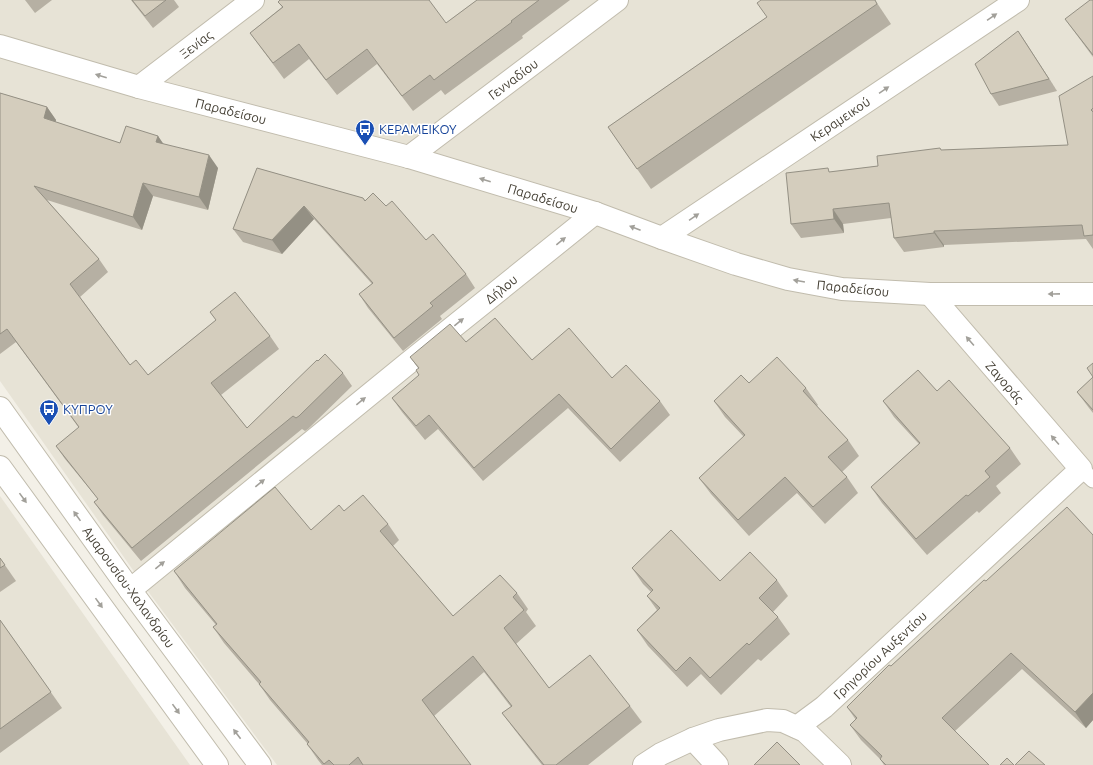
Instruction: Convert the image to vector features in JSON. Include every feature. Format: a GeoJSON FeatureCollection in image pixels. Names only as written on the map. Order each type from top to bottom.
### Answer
{"type":"FeatureCollection","features":[{"type":"Feature","properties":{"kind":"street","name":"Ξενίας"},"geometry":{"type":"LineString","coordinates":[[139,87],[253,0]]}},
{"type":"Feature","properties":{"kind":"street","name":"Γενναδίου"},"geometry":{"type":"LineString","coordinates":[[409,157],[618,0]]}},
{"type":"Feature","properties":{"kind":"street","name":"Κεραμεικού"},"geometry":{"type":"LineString","coordinates":[[662,238],[1018,0]]}},
{"type":"Feature","properties":{"kind":"street","name":"Παραδείσου"},"geometry":{"type":"LineString","coordinates":[[0,46],[139,87],[409,157],[595,213],[736,264],[788,279],[842,289],[930,294],[1093,294]]}},
{"type":"Feature","properties":{"kind":"street","name":"Δήλου"},"geometry":{"type":"LineString","coordinates":[[130,590],[595,213]]}},
{"type":"Feature","properties":{"kind":"street","name":"Ζαγοράς"},"geometry":{"type":"LineString","coordinates":[[930,294],[1087,475]]}},
{"type":"Feature","properties":{"kind":"street","name":"Αμαρουσίου-Χαλανδρίου"},"geometry":{"type":"LineString","coordinates":[[0,408],[130,590],[260,765]]}},
{"type":"Feature","properties":{"kind":"street"},"geometry":{"type":"LineString","coordinates":[[0,467],[217,765]]}},
{"type":"Feature","properties":{"kind":"street","name":"Γρηγορίου Αυξεντίου"},"geometry":{"type":"LineString","coordinates":[[797,727],[824,707],[1087,475]]}},
{"type":"Feature","properties":{"kind":"street"},"geometry":{"type":"LineString","coordinates":[[644,765],[661,754],[693,739],[719,730],[767,720],[783,721],[805,731],[840,765]]}},
{"type":"Feature","properties":{"kind":"street"},"geometry":{"type":"LineString","coordinates":[[693,739],[718,765]]}},
{"type":"Feature","properties":{"kind":"shaded area"},"geometry":{"type":"Polygon","coordinates":[[[0,0],[1093,0],[1093,765],[277,765],[147,590],[0,381],[0,0]]]}},
{"type":"Feature","properties":{"kind":"shaded area"},"geometry":{"type":"Polygon","coordinates":[[[0,496],[190,765],[0,765],[0,496]]]}},
{"type":"Feature","properties":{"kind":"building"},"geometry":{"type":"Polygon","coordinates":[[[132,0],[166,0],[145,16],[132,0]]]}},
{"type":"Feature","properties":{"kind":"building"},"geometry":{"type":"Polygon","coordinates":[[[280,0],[429,0],[446,23],[477,0],[539,0],[434,80],[430,75],[402,96],[367,49],[326,80],[299,44],[273,63],[250,33],[283,7],[278,2],[280,0]]]}},
{"type":"Feature","properties":{"kind":"building"},"geometry":{"type":"Polygon","coordinates":[[[761,0],[875,0],[877,4],[637,169],[608,127],[767,17],[757,3],[761,0]]]}},
{"type":"Feature","properties":{"kind":"building"},"geometry":{"type":"Polygon","coordinates":[[[1090,0],[1093,0],[1093,55],[1065,19],[1090,0]]]}},
{"type":"Feature","properties":{"kind":"building"},"geometry":{"type":"Polygon","coordinates":[[[1018,31],[1049,79],[991,94],[975,64],[1018,31]]]}},
{"type":"Feature","properties":{"kind":"building"},"geometry":{"type":"Polygon","coordinates":[[[1093,76],[1093,108],[1091,110],[1093,112],[1093,235],[1084,236],[1082,225],[934,231],[934,233],[894,238],[889,203],[833,209],[834,219],[791,224],[786,173],[828,168],[829,172],[878,166],[877,156],[940,148],[941,150],[1068,145],[1059,96],[1093,76]]]}},
{"type":"Feature","properties":{"kind":"building"},"geometry":{"type":"Polygon","coordinates":[[[0,93],[47,107],[44,118],[120,143],[126,126],[158,136],[156,142],[209,155],[199,197],[143,183],[133,217],[34,186],[99,259],[70,284],[130,365],[136,360],[148,375],[216,320],[210,312],[235,292],[270,336],[211,383],[247,428],[325,354],[343,373],[299,416],[296,418],[293,416],[132,548],[94,502],[98,499],[56,446],[79,427],[7,329],[0,334],[0,93]]]}},
{"type":"Feature","properties":{"kind":"building"},"geometry":{"type":"Polygon","coordinates":[[[257,168],[363,198],[365,201],[373,193],[386,206],[392,201],[426,240],[433,234],[466,274],[430,303],[433,306],[394,338],[359,294],[373,283],[304,206],[272,240],[233,229],[257,168]]]}},
{"type":"Feature","properties":{"kind":"building"},"geometry":{"type":"Polygon","coordinates":[[[495,318],[532,360],[569,328],[612,378],[626,365],[660,401],[611,449],[559,394],[474,468],[429,415],[416,426],[392,398],[419,375],[416,370],[419,368],[410,357],[450,324],[466,342],[495,318]]]}},
{"type":"Feature","properties":{"kind":"building"},"geometry":{"type":"Polygon","coordinates":[[[777,357],[806,388],[803,391],[848,440],[828,457],[847,477],[813,507],[785,477],[738,520],[699,478],[745,435],[714,401],[741,375],[749,383],[777,357]]]}},
{"type":"Feature","properties":{"kind":"building"},"geometry":{"type":"Polygon","coordinates":[[[1093,363],[1093,377],[1087,368],[1093,363]]]}},
{"type":"Feature","properties":{"kind":"building"},"geometry":{"type":"Polygon","coordinates":[[[918,370],[937,391],[949,380],[1010,448],[985,471],[990,477],[968,496],[966,495],[916,539],[871,487],[920,443],[883,401],[918,370]]]}},
{"type":"Feature","properties":{"kind":"building"},"geometry":{"type":"Polygon","coordinates":[[[1093,377],[1093,410],[1077,392],[1093,377]]]}},
{"type":"Feature","properties":{"kind":"building"},"geometry":{"type":"Polygon","coordinates":[[[275,487],[311,530],[339,505],[344,511],[363,495],[388,524],[380,531],[453,616],[500,575],[517,593],[513,597],[524,610],[504,628],[549,688],[590,655],[630,706],[556,765],[544,765],[502,713],[512,706],[473,656],[422,700],[471,765],[363,765],[358,757],[349,765],[334,765],[329,760],[324,764],[307,744],[309,742],[259,684],[261,682],[213,627],[217,624],[174,571],[275,487]]]}},
{"type":"Feature","properties":{"kind":"building"},"geometry":{"type":"Polygon","coordinates":[[[1067,507],[1093,535],[1093,693],[1075,712],[1011,653],[942,718],[989,765],[886,765],[880,759],[882,756],[850,725],[857,718],[847,707],[889,665],[891,666],[984,580],[986,581],[1067,507]]]}},
{"type":"Feature","properties":{"kind":"building"},"geometry":{"type":"Polygon","coordinates":[[[671,530],[720,581],[750,552],[777,580],[759,598],[778,617],[749,645],[747,643],[710,678],[690,657],[676,671],[637,630],[660,608],[647,596],[653,590],[632,568],[671,530]]]}},
{"type":"Feature","properties":{"kind":"building"},"geometry":{"type":"Polygon","coordinates":[[[0,558],[5,565],[0,568],[0,558]]]}},
{"type":"Feature","properties":{"kind":"building"},"geometry":{"type":"Polygon","coordinates":[[[0,620],[51,692],[0,729],[0,620]]]}},
{"type":"Feature","properties":{"kind":"building"},"geometry":{"type":"Polygon","coordinates":[[[777,742],[800,765],[754,765],[777,742]]]}},
{"type":"Feature","properties":{"kind":"building"},"geometry":{"type":"Polygon","coordinates":[[[1029,751],[1045,765],[1015,765],[1029,751]]]}},
{"type":"Feature","properties":{"kind":"building"},"geometry":{"type":"Polygon","coordinates":[[[1007,758],[1014,765],[1000,765],[1007,758]]]}},
{"type":"Feature","properties":{"kind":"place","name":"ΚΕΡΑΜΕΙΚΟΥ"},"geometry":{"type":"Point","coordinates":[365,146]}},
{"type":"Feature","properties":{"kind":"place","name":"ΚΥΠΡΟΥ"},"geometry":{"type":"Point","coordinates":[49,426]}}]}
